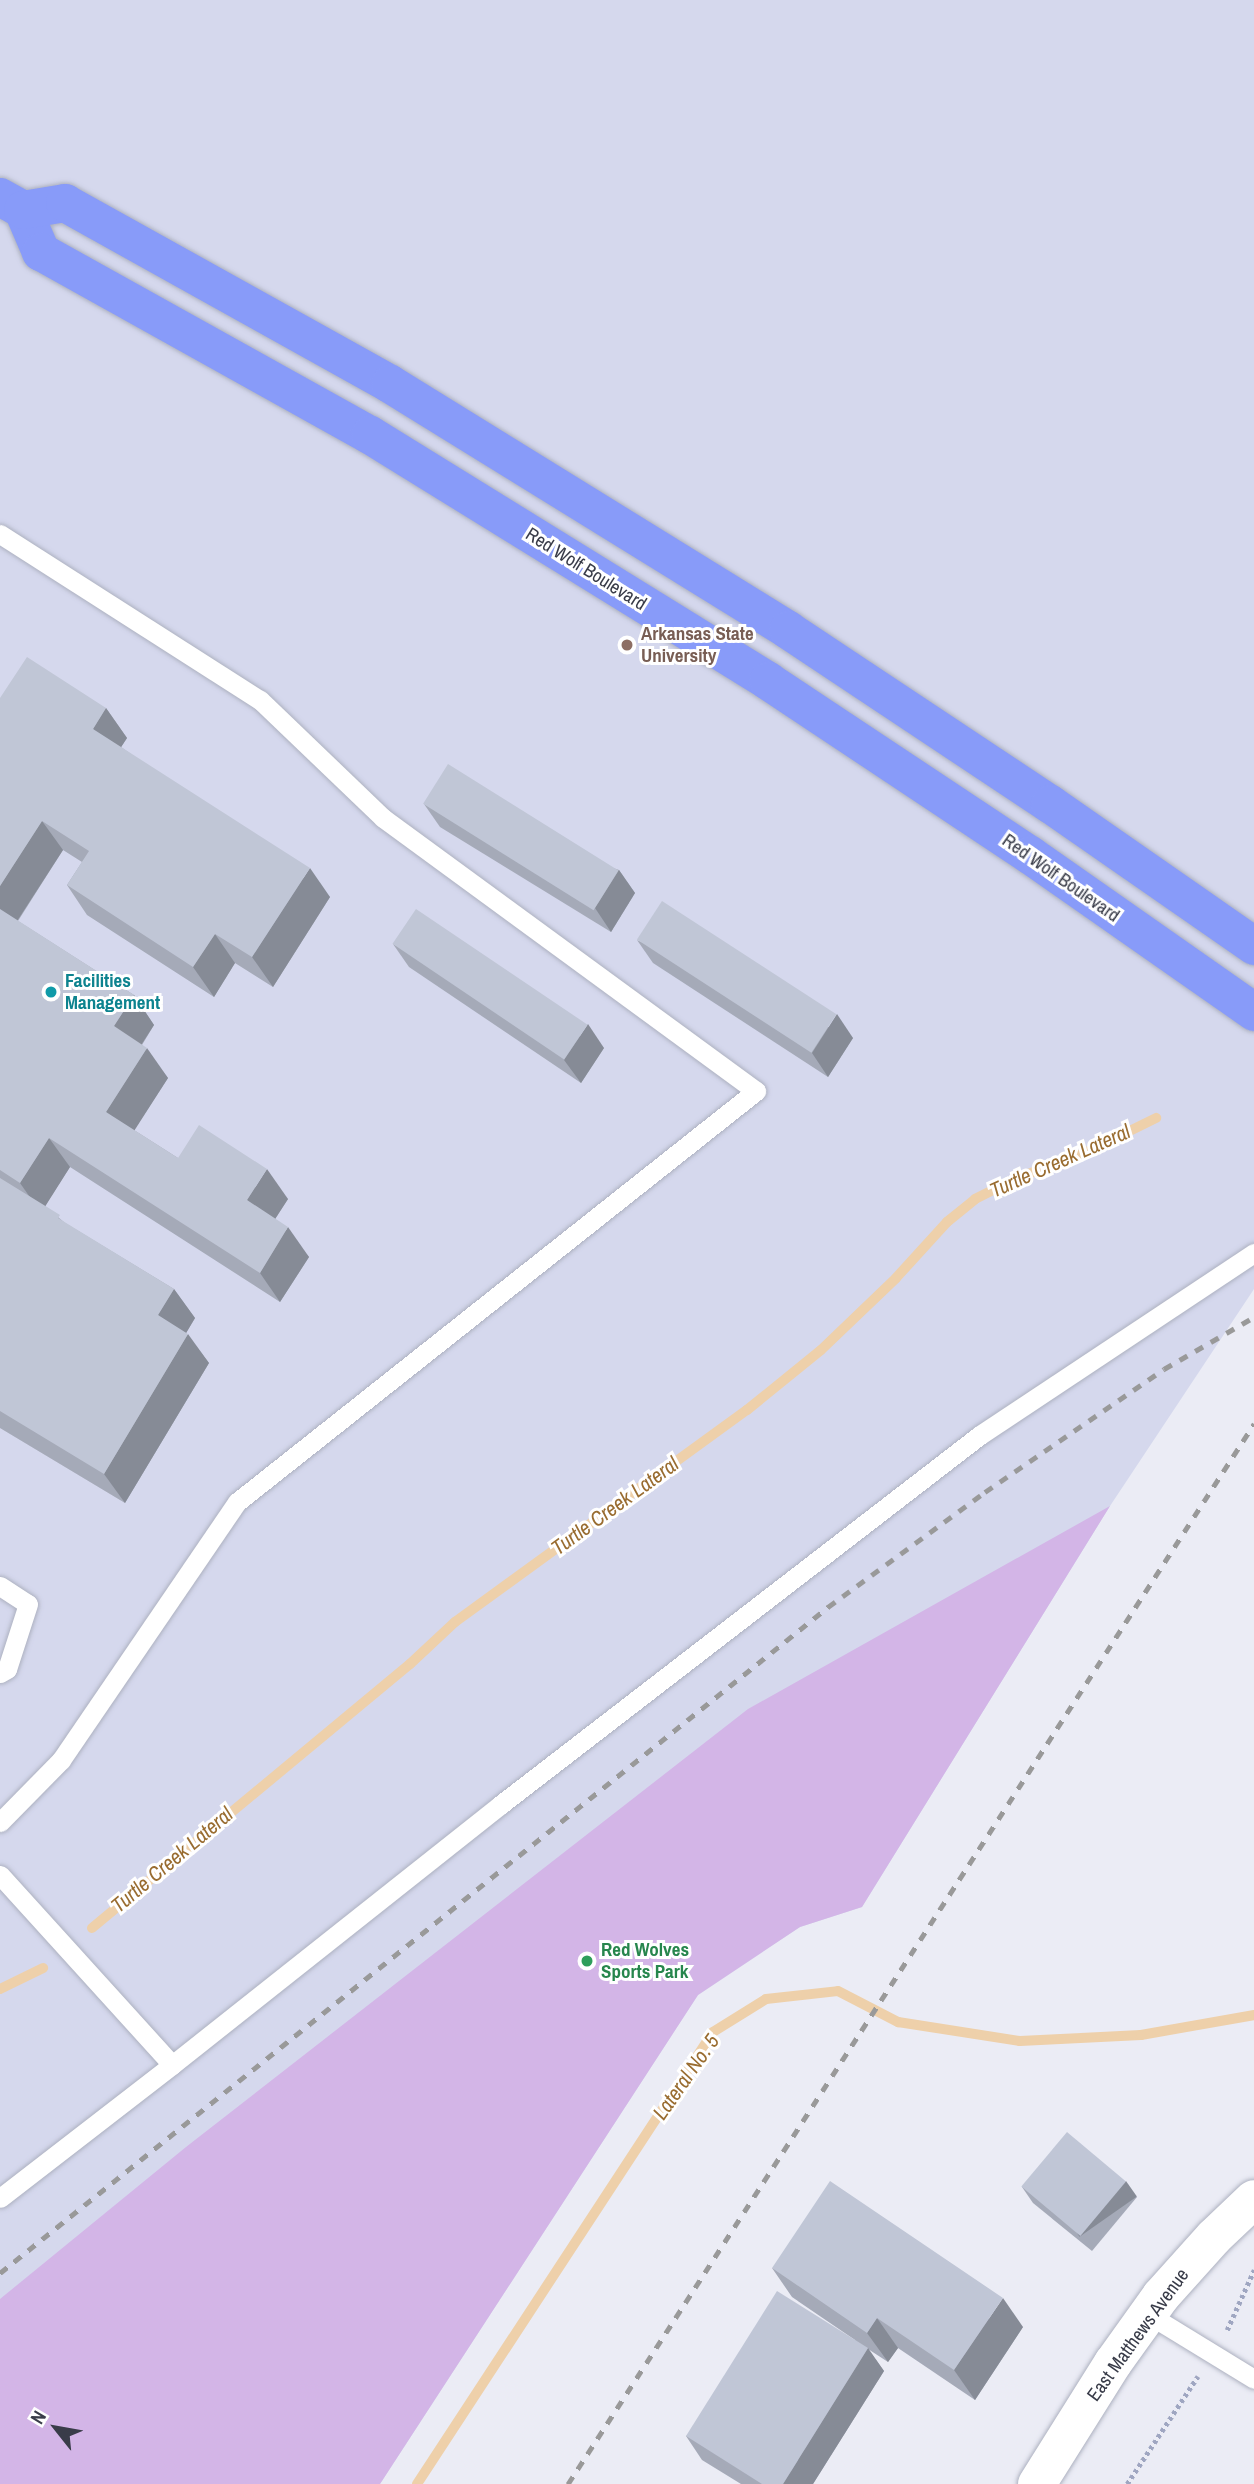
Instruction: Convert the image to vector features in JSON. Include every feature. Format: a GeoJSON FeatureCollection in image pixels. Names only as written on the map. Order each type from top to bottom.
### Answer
{"type":"FeatureCollection","features":[{"type":"Feature","properties":{"kind":"highway","name":"Red Wolf Boulevard"},"geometry":{"type":"LineString","coordinates":[[11,203],[65,203],[390,384],[788,630],[1050,804],[1254,946]]}},
{"type":"Feature","properties":{"kind":"highway","name":"Red Wolf Boulevard"},"geometry":{"type":"LineString","coordinates":[[11,203],[41,252],[370,435],[768,681],[1030,855],[1254,1012]]}},
{"type":"Feature","properties":{"kind":"street","name":"East Matthews Avenue"},"geometry":{"type":"LineString","coordinates":[[1037,2484],[1113,2363],[1148,2314],[1214,2237],[1254,2199]]}},
{"type":"Feature","properties":{"kind":"lane"},"geometry":{"type":"LineString","coordinates":[[0,534],[260,700],[383,818],[757,1091],[237,1502],[61,1760],[0,1822]]}},
{"type":"Feature","properties":{"kind":"lane"},"geometry":{"type":"LineString","coordinates":[[0,2198],[511,1797],[980,1435],[1254,1253]]}},
{"type":"Feature","properties":{"kind":"lane"},"geometry":{"type":"LineString","coordinates":[[0,1586],[28,1604],[6,1669],[0,1673]]}},
{"type":"Feature","properties":{"kind":"lane"},"geometry":{"type":"LineString","coordinates":[[0,1875],[172,2065]]}},
{"type":"Feature","properties":{"kind":"lane"},"geometry":{"type":"LineString","coordinates":[[1148,2314],[1254,2379]]}},
{"type":"Feature","properties":{"kind":"shaded area","name":"Arkansas State University"},"geometry":{"type":"Polygon","coordinates":[[[0,0],[1254,0],[1254,1289],[1110,1506],[862,1907],[800,1927],[698,1995],[380,2484],[0,2484],[0,0]]]}},
{"type":"Feature","properties":{"kind":"shaded area","name":"Red Wolves Sports Park"},"geometry":{"type":"Polygon","coordinates":[[[1110,1506],[862,1907],[800,1927],[698,1995],[380,2484],[0,2484],[0,2299],[186,2147],[748,1709],[1110,1506]]]}},
{"type":"Feature","properties":{"kind":"building"},"geometry":{"type":"Polygon","coordinates":[[[27,657],[106,708],[93,729],[310,868],[252,957],[215,934],[193,967],[67,885],[89,851],[42,821],[0,886],[0,698],[27,657]]]}},
{"type":"Feature","properties":{"kind":"building"},"geometry":{"type":"Polygon","coordinates":[[[448,764],[618,871],[594,910],[423,804],[448,764]]]}},
{"type":"Feature","properties":{"kind":"building"},"geometry":{"type":"Polygon","coordinates":[[[662,901],[836,1014],[811,1053],[637,940],[662,901]]]}},
{"type":"Feature","properties":{"kind":"building"},"geometry":{"type":"Polygon","coordinates":[[[0,909],[134,995],[114,1026],[147,1048],[106,1112],[178,1158],[199,1125],[267,1169],[247,1200],[288,1227],[260,1273],[49,1138],[20,1183],[0,1170],[0,909]]]}},
{"type":"Feature","properties":{"kind":"building"},"geometry":{"type":"Polygon","coordinates":[[[416,909],[588,1025],[564,1060],[393,944],[416,909]]]}},
{"type":"Feature","properties":{"kind":"building"},"geometry":{"type":"Polygon","coordinates":[[[0,1178],[60,1215],[58,1218],[174,1289],[158,1315],[188,1334],[104,1474],[0,1411],[0,1178]]]}},
{"type":"Feature","properties":{"kind":"building"},"geometry":{"type":"Polygon","coordinates":[[[1067,2132],[1126,2181],[1080,2236],[1021,2186],[1067,2132]]]}},
{"type":"Feature","properties":{"kind":"building"},"geometry":{"type":"Polygon","coordinates":[[[830,2181],[1003,2298],[954,2370],[877,2318],[867,2333],[772,2268],[830,2181]]]}},
{"type":"Feature","properties":{"kind":"building"},"geometry":{"type":"Polygon","coordinates":[[[777,2291],[868,2348],[783,2484],[762,2484],[686,2436],[777,2291]]]}},
{"type":"Feature","properties":{"kind":"waterway","name":"Turtle Creek Lateral"},"geometry":{"type":"LineString","coordinates":[[92,1928],[410,1664],[455,1622],[747,1410],[821,1350],[896,1278],[947,1222],[975,1199],[1015,1179],[1089,1151],[1156,1118]]}},
{"type":"Feature","properties":{"kind":"waterway","name":"Turtle Creek Lateral"},"geometry":{"type":"LineString","coordinates":[[0,1989],[43,1968]]}},
{"type":"Feature","properties":{"kind":"waterway","name":"Lateral No. 5"},"geometry":{"type":"LineString","coordinates":[[417,2484],[713,2032],[766,1999],[838,1991],[898,2022],[1020,2041],[1141,2035],[1254,2015]]}},
{"type":"Feature","properties":{"kind":"railway"},"geometry":{"type":"LineString","coordinates":[[0,2273],[828,1607],[985,1492],[1164,1369],[1254,1317]]}},
{"type":"Feature","properties":{"kind":"railway"},"geometry":{"type":"LineString","coordinates":[[568,2484],[1254,1424]]}},
{"type":"Feature","properties":{"kind":"place","name":"Arkansas State University"},"geometry":{"type":"Point","coordinates":[627,645]}},
{"type":"Feature","properties":{"kind":"place","name":"Facilities Management"},"geometry":{"type":"Point","coordinates":[51,992]}},
{"type":"Feature","properties":{"kind":"place","name":"Red Wolves Sports Park"},"geometry":{"type":"Point","coordinates":[587,1961]}}]}
